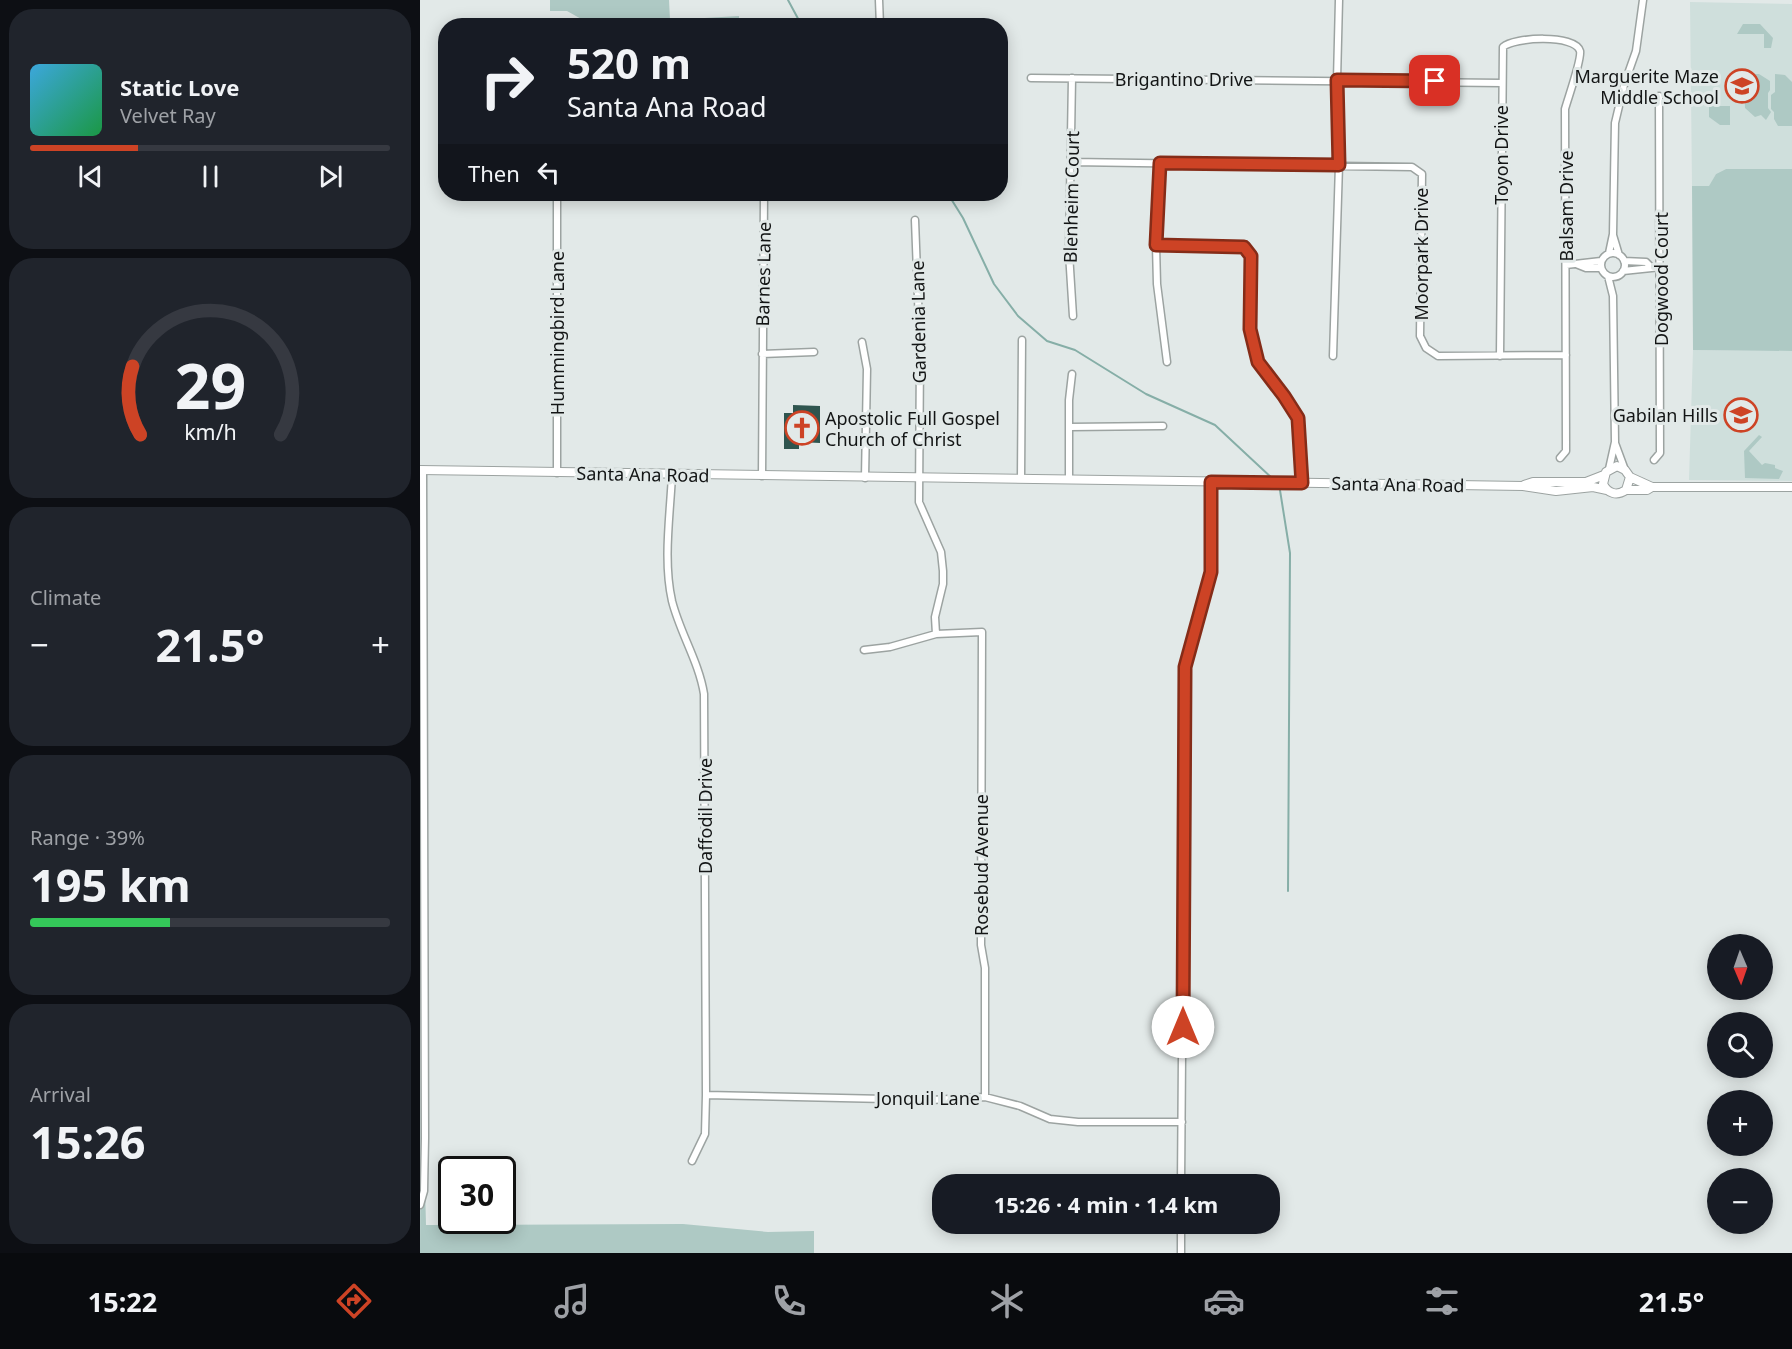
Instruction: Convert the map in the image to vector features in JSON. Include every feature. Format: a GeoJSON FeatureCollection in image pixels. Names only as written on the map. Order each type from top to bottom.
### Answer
{"type":"FeatureCollection","features":[{"type":"Feature","properties":{"kind":"street"},"geometry":{"type":"LineString","coordinates":[[879,0],[880,18]]}},
{"type":"Feature","properties":{"kind":"street"},"geometry":{"type":"LineString","coordinates":[[1333,356],[1339,165],[1337,80],[1339,0]]}},
{"type":"Feature","properties":{"kind":"street"},"geometry":{"type":"LineString","coordinates":[[1601,264],[1609,253],[1613,234],[1616,123],[1624,85],[1636,51],[1643,0]]}},
{"type":"Feature","properties":{"kind":"street","name":"Toyon Drive"},"geometry":{"type":"LineString","coordinates":[[1500,356],[1503,47],[1516,40],[1566,40],[1575,44],[1580,50],[1581,60]]}},
{"type":"Feature","properties":{"kind":"street","name":"Balsam Drive"},"geometry":{"type":"LineString","coordinates":[[1560,458],[1566,451],[1565,109],[1581,60]]}},
{"type":"Feature","properties":{"kind":"street","name":"Brigantino Drive"},"geometry":{"type":"LineString","coordinates":[[1031,78],[1502,82]]}},
{"type":"Feature","properties":{"kind":"street","name":"Blenheim Court"},"geometry":{"type":"LineString","coordinates":[[1072,78],[1069,253],[1073,316]]}},
{"type":"Feature","properties":{"kind":"street","name":"Dogwood Court"},"geometry":{"type":"LineString","coordinates":[[1654,459],[1660,453],[1659,96]]}},
{"type":"Feature","properties":{"kind":"street"},"geometry":{"type":"LineString","coordinates":[[1072,162],[1339,165]]}},
{"type":"Feature","properties":{"kind":"street"},"geometry":{"type":"LineString","coordinates":[[1160,163],[1156,245],[1157,284],[1167,362]]}},
{"type":"Feature","properties":{"kind":"street","name":"Moorpark Drive"},"geometry":{"type":"LineString","coordinates":[[1339,165],[1412,167],[1422,174],[1420,336],[1426,348],[1438,356],[1566,355]]}},
{"type":"Feature","properties":{"kind":"street","name":"Hummingbird Lane"},"geometry":{"type":"LineString","coordinates":[[557,201],[557,473]]}},
{"type":"Feature","properties":{"kind":"street","name":"Barnes Lane"},"geometry":{"type":"LineString","coordinates":[[762,476],[764,201]]}},
{"type":"Feature","properties":{"kind":"street","name":"Gardenia Lane"},"geometry":{"type":"LineString","coordinates":[[915,220],[920,351],[919,502],[941,552],[943,584],[935,617],[936,634]]}},
{"type":"Feature","properties":{"kind":"street"},"geometry":{"type":"LineString","coordinates":[[1613,234],[1619,255],[1624,261],[1623,271]]}},
{"type":"Feature","properties":{"kind":"street"},"geometry":{"type":"LineString","coordinates":[[1156,245],[1244,247],[1251,256],[1250,329],[1258,362],[1298,418],[1302,483]]}},
{"type":"Feature","properties":{"kind":"street"},"geometry":{"type":"LineString","coordinates":[[1609,253],[1619,255]]}},
{"type":"Feature","properties":{"kind":"street"},"geometry":{"type":"LineString","coordinates":[[1624,261],[1646,262],[1652,267]]}},
{"type":"Feature","properties":{"kind":"street"},"geometry":{"type":"LineString","coordinates":[[1566,265],[1601,264]]}},
{"type":"Feature","properties":{"kind":"street"},"geometry":{"type":"LineString","coordinates":[[1601,264],[1608,276],[1613,296]]}},
{"type":"Feature","properties":{"kind":"street"},"geometry":{"type":"LineString","coordinates":[[1607,490],[1603,484],[1615,442],[1613,296],[1617,276],[1623,271],[1661,267]]}},
{"type":"Feature","properties":{"kind":"street"},"geometry":{"type":"LineString","coordinates":[[1608,276],[1617,276]]}},
{"type":"Feature","properties":{"kind":"street"},"geometry":{"type":"LineString","coordinates":[[1021,478],[1022,340]]}},
{"type":"Feature","properties":{"kind":"street"},"geometry":{"type":"LineString","coordinates":[[862,342],[867,369],[865,478]]}},
{"type":"Feature","properties":{"kind":"street"},"geometry":{"type":"LineString","coordinates":[[762,354],[814,352]]}},
{"type":"Feature","properties":{"kind":"street"},"geometry":{"type":"LineString","coordinates":[[1069,479],[1069,400],[1072,374]]}},
{"type":"Feature","properties":{"kind":"street"},"geometry":{"type":"LineString","coordinates":[[1070,427],[1163,426]]}},
{"type":"Feature","properties":{"kind":"street"},"geometry":{"type":"LineString","coordinates":[[1615,442],[1628,473],[1626,490]]}},
{"type":"Feature","properties":{"kind":"street","name":"Santa Ana Road"},"geometry":{"type":"LineString","coordinates":[[1522,486],[1533,482],[1586,482],[1617,466],[1652,487]]}},
{"type":"Feature","properties":{"kind":"street"},"geometry":{"type":"LineString","coordinates":[[420,1205],[424,1191],[425,1138],[421,470]]}},
{"type":"Feature","properties":{"kind":"street","name":"Santa Ana Road"},"geometry":{"type":"LineString","coordinates":[[421,470],[1522,486],[1556,492],[1593,487],[1618,494],[1626,490],[1647,490],[1652,487],[1792,487]]}},
{"type":"Feature","properties":{"kind":"street","name":"Daffodil Drive"},"geometry":{"type":"LineString","coordinates":[[672,475],[669,551],[672,599],[700,675],[704,694],[705,1134],[692,1161]]}},
{"type":"Feature","properties":{"kind":"street"},"geometry":{"type":"LineString","coordinates":[[1181,1174],[1185,667],[1211,572],[1211,482]]}},
{"type":"Feature","properties":{"kind":"street","name":"Rosebud Avenue"},"geometry":{"type":"LineString","coordinates":[[936,634],[982,632],[981,945],[986,968],[985,1097]]}},
{"type":"Feature","properties":{"kind":"street"},"geometry":{"type":"LineString","coordinates":[[864,650],[890,647],[936,634]]}},
{"type":"Feature","properties":{"kind":"street","name":"Jonquil Lane"},"geometry":{"type":"LineString","coordinates":[[706,1095],[932,1100],[985,1097],[1020,1106],[1050,1119],[1078,1122],[1182,1122]]}},
{"type":"Feature","properties":{"kind":"street"},"geometry":{"type":"LineString","coordinates":[[1181,1234],[1181,1253]]}},
{"type":"Feature","properties":{"kind":"shaded area","name":"Marguerite Maze Middle School"},"geometry":{"type":"Polygon","coordinates":[[[1690,2],[1792,4],[1792,169],[1726,169],[1716,174],[1709,187],[1692,186],[1690,2]]]}},
{"type":"Feature","properties":{"kind":"shaded area","name":"Gabilan Hills"},"geometry":{"type":"Polygon","coordinates":[[[1693,350],[1792,351],[1792,481],[1689,480],[1693,350]]]}},
{"type":"Feature","properties":{"kind":"green space"},"geometry":{"type":"Polygon","coordinates":[[[550,0],[669,0],[670,18],[580,18],[567,11],[550,11],[550,0]]]}},
{"type":"Feature","properties":{"kind":"green space"},"geometry":{"type":"Polygon","coordinates":[[[739,16],[739,18],[704,18],[739,16]]]}},
{"type":"Feature","properties":{"kind":"green space"},"geometry":{"type":"Polygon","coordinates":[[[1743,24],[1760,24],[1773,38],[1771,48],[1764,48],[1764,34],[1737,34],[1743,24]]]}},
{"type":"Feature","properties":{"kind":"green space"},"geometry":{"type":"Polygon","coordinates":[[[1751,74],[1759,74],[1770,81],[1768,108],[1771,112],[1766,120],[1761,115],[1755,117],[1745,108],[1744,83],[1751,74]]]}},
{"type":"Feature","properties":{"kind":"green space"},"geometry":{"type":"Polygon","coordinates":[[[1775,74],[1785,75],[1792,82],[1792,126],[1778,126],[1774,119],[1771,95],[1775,92],[1775,74]]]}},
{"type":"Feature","properties":{"kind":"green space"},"geometry":{"type":"Polygon","coordinates":[[[1709,106],[1730,106],[1730,125],[1720,125],[1709,117],[1709,106]]]}},
{"type":"Feature","properties":{"kind":"green space"},"geometry":{"type":"Polygon","coordinates":[[[1726,169],[1792,169],[1792,351],[1693,350],[1692,186],[1709,186],[1716,174],[1726,169]]]}},
{"type":"Feature","properties":{"kind":"green space"},"geometry":{"type":"Polygon","coordinates":[[[1759,435],[1762,437],[1749,451],[1762,465],[1765,463],[1775,465],[1775,468],[1783,471],[1779,479],[1745,478],[1744,451],[1759,435]]]}},
{"type":"Feature","properties":{"kind":"green space"},"geometry":{"type":"Polygon","coordinates":[[[421,1040],[426,1225],[438,1225],[438,1234],[516,1234],[516,1225],[683,1224],[768,1232],[814,1231],[814,1253],[420,1253],[421,1040]]]}},
{"type":"Feature","properties":{"kind":"building","name":"Apostolic Full Gospel Church of Christ"},"geometry":{"type":"Polygon","coordinates":[[[793,405],[820,406],[820,443],[799,442],[799,449],[784,449],[784,413],[793,413],[793,405]]]}},
{"type":"Feature","properties":{"kind":"waterway"},"geometry":{"type":"LineString","coordinates":[[788,0],[798,18]]}},
{"type":"Feature","properties":{"kind":"waterway"},"geometry":{"type":"LineString","coordinates":[[952,201],[963,218],[994,284],[1018,316],[1047,341],[1075,350],[1146,394],[1215,425],[1275,481]]}},
{"type":"Feature","properties":{"kind":"waterway"},"geometry":{"type":"LineString","coordinates":[[1279,484],[1290,553],[1288,891]]}},
{"type":"Feature","properties":{"kind":"place","name":"Marguerite Maze Middle School"},"geometry":{"type":"Point","coordinates":[1742,86]}},
{"type":"Feature","properties":{"kind":"place","name":"Gabilan Hills"},"geometry":{"type":"Point","coordinates":[1741,415]}},
{"type":"Feature","properties":{"kind":"place","name":"Apostolic Full Gospel Church of Christ"},"geometry":{"type":"Point","coordinates":[802,428]}},
{"type":"Feature","properties":{"kind":"route"},"geometry":{"type":"LineString","coordinates":[[1183,1027],[1185,667],[1211,572],[1211,482],[1302,483],[1298,418],[1258,362],[1250,329],[1251,256],[1244,247],[1156,245],[1160,163],[1339,165],[1337,80],[1435,81]]}}]}
